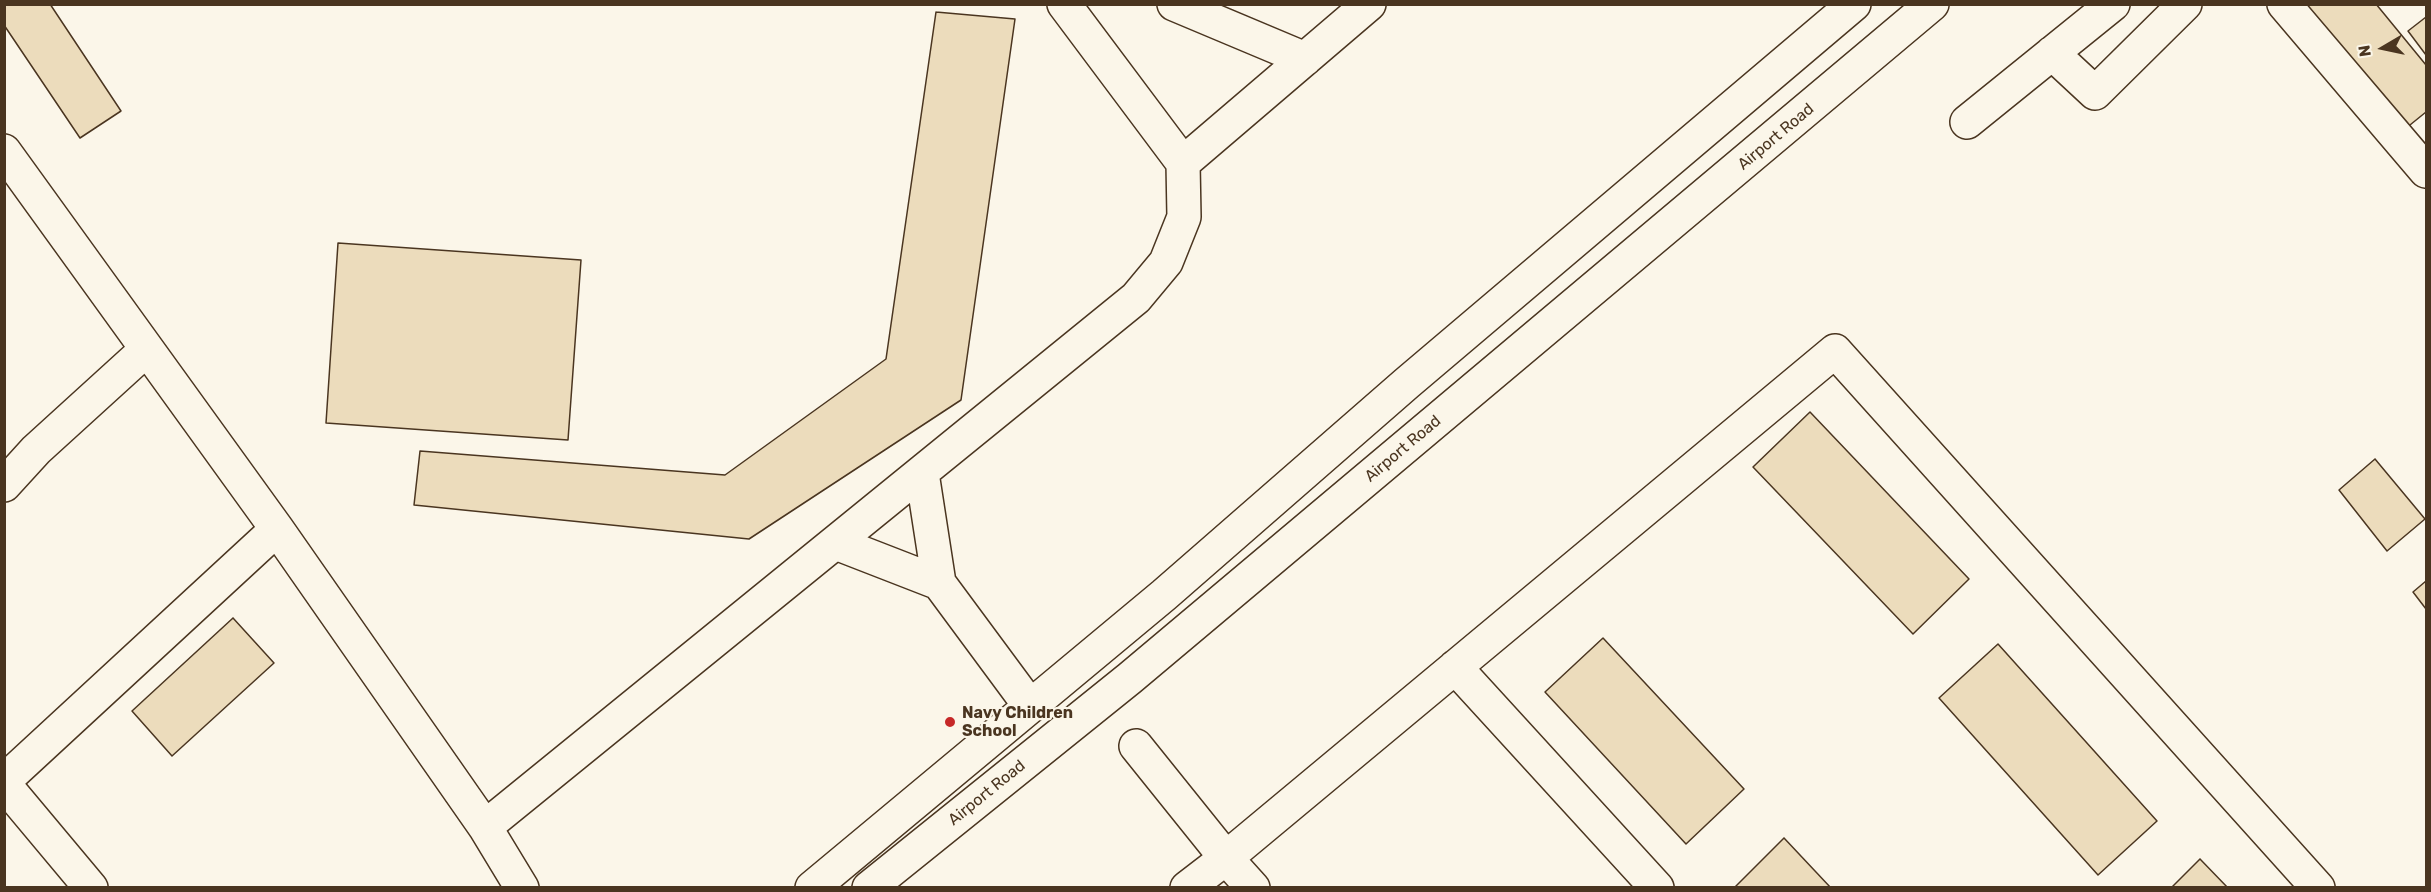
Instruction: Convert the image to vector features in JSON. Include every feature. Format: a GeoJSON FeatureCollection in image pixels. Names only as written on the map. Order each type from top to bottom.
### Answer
{"type":"FeatureCollection","features":[{"type":"Feature","properties":{"kind":"main road"},"geometry":{"type":"LineString","coordinates":[[485,827],[1136,298],[1166,262],[1184,217],[1183,163],[1064,4]]}},
{"type":"Feature","properties":{"kind":"main road"},"geometry":{"type":"LineString","coordinates":[[1174,4],[1305,59]]}},
{"type":"Feature","properties":{"kind":"main road"},"geometry":{"type":"LineString","coordinates":[[1183,163],[1369,4]]}},
{"type":"Feature","properties":{"kind":"main road"},"geometry":{"type":"LineString","coordinates":[[812,888],[1164,595],[1407,383],[1854,4]]}},
{"type":"Feature","properties":{"kind":"main road","name":"Airport Road"},"geometry":{"type":"LineString","coordinates":[[870,888],[1130,678],[1932,4]]}},
{"type":"Feature","properties":{"kind":"main road"},"geometry":{"type":"LineString","coordinates":[[1967,122],[2113,4]]}},
{"type":"Feature","properties":{"kind":"main road"},"geometry":{"type":"LineString","coordinates":[[2052,53],[2095,93],[2185,4]]}},
{"type":"Feature","properties":{"kind":"main road"},"geometry":{"type":"LineString","coordinates":[[2284,4],[2427,171]]}},
{"type":"Feature","properties":{"kind":"main road"},"geometry":{"type":"LineString","coordinates":[[4,151],[277,529],[485,827],[522,888]]}},
{"type":"Feature","properties":{"kind":"main road"},"geometry":{"type":"LineString","coordinates":[[4,484],[36,450],[147,349]]}},
{"type":"Feature","properties":{"kind":"main road"},"geometry":{"type":"LineString","coordinates":[[1187,888],[1226,858],[1834,351],[2318,888]]}},
{"type":"Feature","properties":{"kind":"main road"},"geometry":{"type":"LineString","coordinates":[[922,473],[939,583],[1030,706]]}},
{"type":"Feature","properties":{"kind":"main road"},"geometry":{"type":"LineString","coordinates":[[91,888],[4,782],[277,529]]}},
{"type":"Feature","properties":{"kind":"main road"},"geometry":{"type":"LineString","coordinates":[[836,543],[939,583]]}},
{"type":"Feature","properties":{"kind":"main road"},"geometry":{"type":"LineString","coordinates":[[1455,667],[1658,888]]}},
{"type":"Feature","properties":{"kind":"main road"},"geometry":{"type":"LineString","coordinates":[[1137,746],[1226,858],[1253,888]]}},
{"type":"Feature","properties":{"kind":"building"},"geometry":{"type":"Polygon","coordinates":[[[4,4],[50,4],[121,111],[80,138],[4,25],[4,4]]]}},
{"type":"Feature","properties":{"kind":"building"},"geometry":{"type":"Polygon","coordinates":[[[2304,4],[2376,4],[2426,65],[2426,112],[2405,129],[2304,4]]]}},
{"type":"Feature","properties":{"kind":"building"},"geometry":{"type":"Polygon","coordinates":[[[936,12],[1015,19],[961,400],[749,539],[414,505],[420,451],[725,475],[886,359],[936,12]]]}},
{"type":"Feature","properties":{"kind":"building"},"geometry":{"type":"Polygon","coordinates":[[[2426,17],[2426,55],[2408,31],[2426,17]]]}},
{"type":"Feature","properties":{"kind":"building"},"geometry":{"type":"Polygon","coordinates":[[[338,243],[581,260],[568,440],[326,423],[338,243]]]}},
{"type":"Feature","properties":{"kind":"building"},"geometry":{"type":"Polygon","coordinates":[[[1810,412],[1969,579],[1913,634],[1753,467],[1810,412]]]}},
{"type":"Feature","properties":{"kind":"building"},"geometry":{"type":"Polygon","coordinates":[[[2375,459],[2425,519],[2387,551],[2339,490],[2375,459]]]}},
{"type":"Feature","properties":{"kind":"building"},"geometry":{"type":"Polygon","coordinates":[[[2426,581],[2426,609],[2413,592],[2426,581]]]}},
{"type":"Feature","properties":{"kind":"building"},"geometry":{"type":"Polygon","coordinates":[[[233,618],[274,663],[172,756],[132,711],[233,618]]]}},
{"type":"Feature","properties":{"kind":"building"},"geometry":{"type":"Polygon","coordinates":[[[1603,638],[1744,789],[1686,844],[1545,692],[1603,638]]]}},
{"type":"Feature","properties":{"kind":"building"},"geometry":{"type":"Polygon","coordinates":[[[1998,644],[2157,821],[2098,875],[1939,698],[1998,644]]]}},
{"type":"Feature","properties":{"kind":"building"},"geometry":{"type":"Polygon","coordinates":[[[1784,838],[1831,888],[1734,888],[1784,838]]]}},
{"type":"Feature","properties":{"kind":"building"},"geometry":{"type":"Polygon","coordinates":[[[2200,859],[2228,888],[2171,888],[2200,859]]]}},
{"type":"Feature","properties":{"kind":"place","name":"Navy Children School"},"geometry":{"type":"Point","coordinates":[950,722]}}]}
